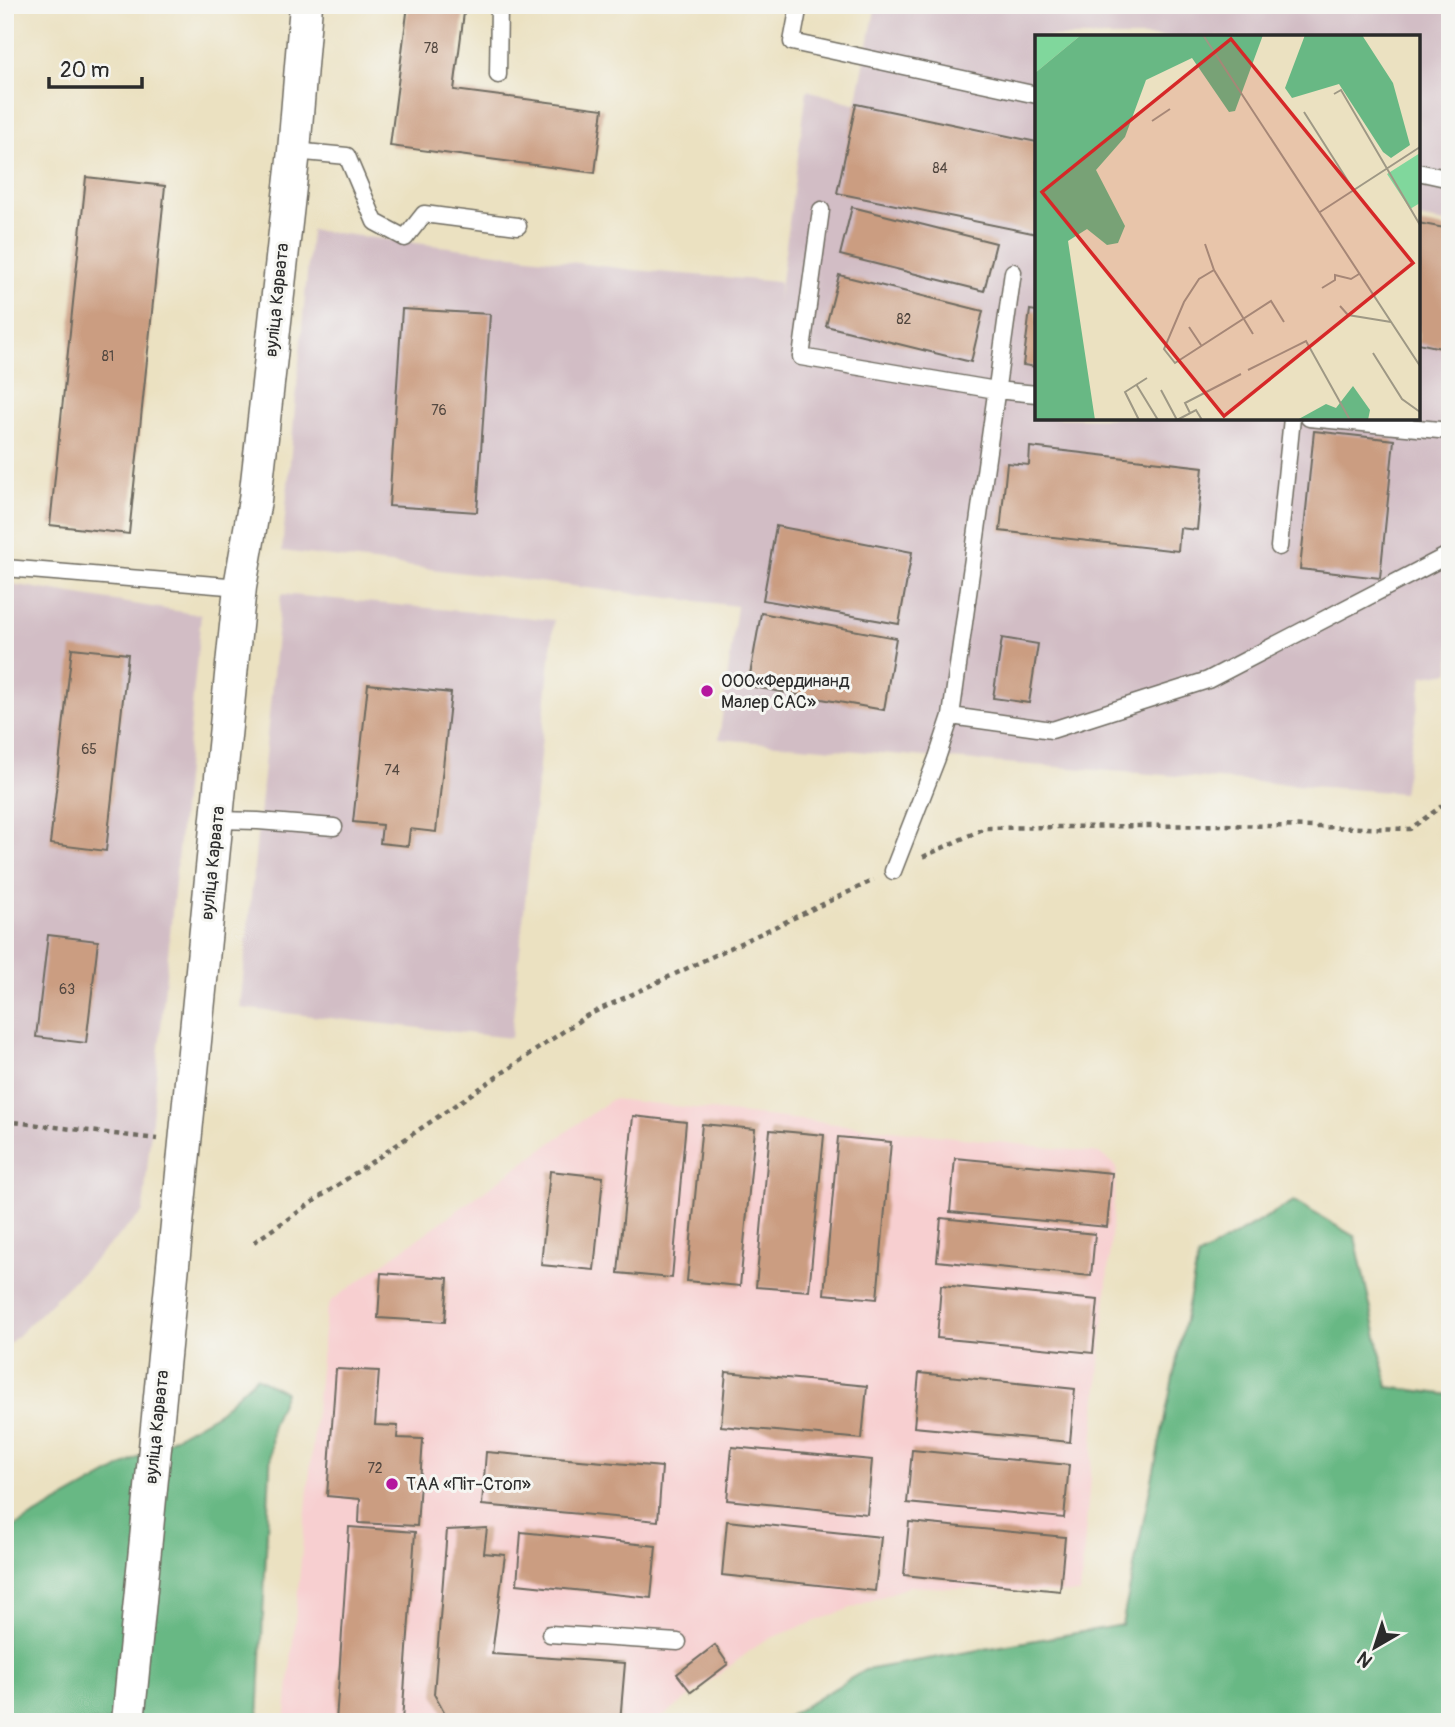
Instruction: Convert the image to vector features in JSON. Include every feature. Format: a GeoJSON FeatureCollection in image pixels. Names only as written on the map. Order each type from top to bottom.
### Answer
{"type":"FeatureCollection","features":[{"type":"Feature","properties":{"kind":"street","name":"вуліца Карвата"},"geometry":{"type":"LineString","coordinates":[[128,1722],[240,587],[255,500],[294,151],[306,5]]}},
{"type":"Feature","properties":{"kind":"lane"},"geometry":{"type":"LineString","coordinates":[[498,75],[499,5]]}},
{"type":"Feature","properties":{"kind":"lane"},"geometry":{"type":"LineString","coordinates":[[799,5],[792,42],[1035,94]]}},
{"type":"Feature","properties":{"kind":"lane"},"geometry":{"type":"LineString","coordinates":[[294,151],[347,156],[374,222],[405,238],[424,214],[518,226]]}},
{"type":"Feature","properties":{"kind":"lane"},"geometry":{"type":"LineString","coordinates":[[1420,172],[1450,179]]}},
{"type":"Feature","properties":{"kind":"lane"},"geometry":{"type":"LineString","coordinates":[[821,209],[801,357],[996,390],[1035,394]]}},
{"type":"Feature","properties":{"kind":"lane"},"geometry":{"type":"LineString","coordinates":[[893,871],[951,716],[1013,272]]}},
{"type":"Feature","properties":{"kind":"lane"},"geometry":{"type":"LineString","coordinates":[[1279,547],[1292,420]]}},
{"type":"Feature","properties":{"kind":"lane"},"geometry":{"type":"LineString","coordinates":[[1331,420],[1450,431]]}},
{"type":"Feature","properties":{"kind":"lane"},"geometry":{"type":"LineString","coordinates":[[951,716],[1052,730],[1208,680],[1450,554]]}},
{"type":"Feature","properties":{"kind":"lane"},"geometry":{"type":"LineString","coordinates":[[5,568],[240,587]]}},
{"type":"Feature","properties":{"kind":"lane"},"geometry":{"type":"LineString","coordinates":[[217,820],[334,827]]}},
{"type":"Feature","properties":{"kind":"lane"},"geometry":{"type":"LineString","coordinates":[[550,1634],[678,1642]]}},
{"type":"Feature","properties":{"kind":"path"},"geometry":{"type":"LineString","coordinates":[[254,1242],[586,1016],[985,828],[1223,825],[1410,829],[1450,800]]}},
{"type":"Feature","properties":{"kind":"path"},"geometry":{"type":"LineString","coordinates":[[5,1121],[186,1143]]}},
{"type":"Feature","properties":{"kind":"shaded area"},"geometry":{"type":"Polygon","coordinates":[[[876,5],[1450,5],[1450,224],[1420,218],[1420,35],[1035,35],[1035,141],[970,128],[1035,142],[1035,420],[1420,420],[1420,223],[1450,229],[1450,672],[1423,676],[1403,793],[719,739],[737,606],[282,551],[311,230],[634,270],[780,282],[778,304],[807,90],[856,104],[876,5]]]}},
{"type":"Feature","properties":{"kind":"shaded area"},"geometry":{"type":"Polygon","coordinates":[[[5,583],[201,615],[143,1212],[5,1348],[5,583]]]}},
{"type":"Feature","properties":{"kind":"shaded area"},"geometry":{"type":"Polygon","coordinates":[[[281,594],[554,620],[511,1038],[240,1008],[281,594]]]}},
{"type":"Feature","properties":{"kind":"shaded area"},"geometry":{"type":"Polygon","coordinates":[[[612,1099],[1099,1153],[1117,1167],[1080,1594],[910,1586],[763,1641],[656,1722],[285,1722],[321,1359],[326,1314],[331,1301],[612,1099]]]}},
{"type":"Feature","properties":{"kind":"green space"},"geometry":{"type":"Polygon","coordinates":[[[1294,1201],[1355,1237],[1388,1387],[1450,1395],[1450,1722],[779,1722],[865,1670],[1122,1625],[1198,1257],[1294,1201]]]}},
{"type":"Feature","properties":{"kind":"green space"},"geometry":{"type":"Polygon","coordinates":[[[256,1377],[285,1392],[272,1425],[258,1722],[5,1722],[5,1532],[218,1413],[256,1377]]]}},
{"type":"Feature","properties":{"kind":"building"},"geometry":{"type":"Polygon","coordinates":[[[408,5],[465,5],[454,90],[603,109],[595,173],[390,146],[408,5]]]}},
{"type":"Feature","properties":{"kind":"building"},"geometry":{"type":"Polygon","coordinates":[[[856,104],[1035,142],[1035,234],[837,193],[856,104]]]}},
{"type":"Feature","properties":{"kind":"building"},"geometry":{"type":"Polygon","coordinates":[[[86,177],[165,186],[129,534],[50,525],[86,177]]]}},
{"type":"Feature","properties":{"kind":"building"},"geometry":{"type":"Polygon","coordinates":[[[852,207],[996,243],[984,291],[840,255],[852,207]]]}},
{"type":"Feature","properties":{"kind":"building"},"geometry":{"type":"Polygon","coordinates":[[[1420,223],[1450,229],[1450,350],[1420,343],[1420,223]]]}},
{"type":"Feature","properties":{"kind":"building"},"geometry":{"type":"Polygon","coordinates":[[[839,275],[983,311],[971,362],[826,326],[839,275]]]}},
{"type":"Feature","properties":{"kind":"building"},"geometry":{"type":"Polygon","coordinates":[[[402,309],[490,314],[477,512],[389,506],[402,309]]]}},
{"type":"Feature","properties":{"kind":"building"},"geometry":{"type":"Polygon","coordinates":[[[1030,310],[1035,311],[1035,367],[1023,365],[1030,310]]]}},
{"type":"Feature","properties":{"kind":"building"},"geometry":{"type":"Polygon","coordinates":[[[1314,431],[1394,440],[1380,578],[1300,569],[1314,431]]]}},
{"type":"Feature","properties":{"kind":"building"},"geometry":{"type":"Polygon","coordinates":[[[1030,447],[1203,467],[1197,530],[1180,528],[1178,551],[1000,531],[1007,463],[1029,465],[1030,447]]]}},
{"type":"Feature","properties":{"kind":"building"},"geometry":{"type":"Polygon","coordinates":[[[776,526],[912,552],[899,624],[763,600],[776,526]]]}},
{"type":"Feature","properties":{"kind":"building"},"geometry":{"type":"Polygon","coordinates":[[[761,613],[896,638],[884,710],[748,686],[761,613]]]}},
{"type":"Feature","properties":{"kind":"building"},"geometry":{"type":"Polygon","coordinates":[[[1002,638],[1038,644],[1029,703],[993,698],[1002,638]]]}},
{"type":"Feature","properties":{"kind":"building"},"geometry":{"type":"Polygon","coordinates":[[[72,648],[128,654],[106,851],[50,844],[72,648]]]}},
{"type":"Feature","properties":{"kind":"building"},"geometry":{"type":"Polygon","coordinates":[[[368,684],[451,693],[436,832],[410,829],[408,846],[380,843],[382,825],[353,822],[368,684]]]}},
{"type":"Feature","properties":{"kind":"building"},"geometry":{"type":"Polygon","coordinates":[[[48,935],[98,941],[86,1043],[36,1037],[48,935]]]}},
{"type":"Feature","properties":{"kind":"building"},"geometry":{"type":"Polygon","coordinates":[[[633,1116],[686,1122],[672,1278],[618,1273],[633,1116]]]}},
{"type":"Feature","properties":{"kind":"building"},"geometry":{"type":"Polygon","coordinates":[[[702,1124],[755,1129],[740,1286],[687,1281],[702,1124]]]}},
{"type":"Feature","properties":{"kind":"building"},"geometry":{"type":"Polygon","coordinates":[[[770,1130],[824,1135],[809,1291],[756,1287],[770,1130]]]}},
{"type":"Feature","properties":{"kind":"building"},"geometry":{"type":"Polygon","coordinates":[[[838,1137],[891,1142],[877,1299],[824,1294],[838,1137]]]}},
{"type":"Feature","properties":{"kind":"building"},"geometry":{"type":"Polygon","coordinates":[[[955,1158],[1112,1173],[1107,1227],[950,1212],[955,1158]]]}},
{"type":"Feature","properties":{"kind":"building"},"geometry":{"type":"Polygon","coordinates":[[[550,1171],[603,1177],[594,1270],[541,1265],[550,1171]]]}},
{"type":"Feature","properties":{"kind":"building"},"geometry":{"type":"Polygon","coordinates":[[[941,1218],[1095,1234],[1091,1276],[937,1261],[941,1218]]]}},
{"type":"Feature","properties":{"kind":"building"},"geometry":{"type":"Polygon","coordinates":[[[381,1273],[448,1278],[445,1322],[378,1318],[381,1273]]]}},
{"type":"Feature","properties":{"kind":"building"},"geometry":{"type":"Polygon","coordinates":[[[941,1285],[1098,1300],[1093,1353],[937,1338],[941,1285]]]}},
{"type":"Feature","properties":{"kind":"building"},"geometry":{"type":"Polygon","coordinates":[[[336,1369],[379,1371],[375,1425],[398,1426],[397,1438],[423,1439],[417,1526],[359,1523],[360,1499],[327,1496],[336,1369]]]}},
{"type":"Feature","properties":{"kind":"building"},"geometry":{"type":"Polygon","coordinates":[[[726,1372],[867,1386],[862,1439],[721,1426],[726,1372]]]}},
{"type":"Feature","properties":{"kind":"building"},"geometry":{"type":"Polygon","coordinates":[[[919,1373],[1075,1389],[1070,1442],[914,1427],[919,1373]]]}},
{"type":"Feature","properties":{"kind":"building"},"geometry":{"type":"Polygon","coordinates":[[[732,1447],[872,1460],[867,1514],[727,1500],[732,1447]]]}},
{"type":"Feature","properties":{"kind":"building"},"geometry":{"type":"Polygon","coordinates":[[[912,1450],[1069,1465],[1064,1518],[907,1503],[912,1450]]]}},
{"type":"Feature","properties":{"kind":"building"},"geometry":{"type":"Polygon","coordinates":[[[486,1452],[662,1467],[658,1521],[482,1505],[486,1452]]]}},
{"type":"Feature","properties":{"kind":"building"},"geometry":{"type":"Polygon","coordinates":[[[727,1521],[881,1537],[875,1591],[722,1575],[727,1521]]]}},
{"type":"Feature","properties":{"kind":"building"},"geometry":{"type":"Polygon","coordinates":[[[909,1522],[1065,1537],[1060,1591],[904,1575],[909,1522]]]}},
{"type":"Feature","properties":{"kind":"building"},"geometry":{"type":"Polygon","coordinates":[[[349,1527],[415,1532],[402,1722],[336,1722],[349,1527]]]}},
{"type":"Feature","properties":{"kind":"building"},"geometry":{"type":"Polygon","coordinates":[[[487,1528],[484,1553],[505,1555],[492,1654],[625,1663],[620,1722],[447,1718],[434,1694],[447,1530],[487,1528]]]}},
{"type":"Feature","properties":{"kind":"building"},"geometry":{"type":"Polygon","coordinates":[[[521,1532],[656,1546],[651,1598],[517,1584],[521,1532]]]}},
{"type":"Feature","properties":{"kind":"building"},"geometry":{"type":"Polygon","coordinates":[[[715,1645],[728,1664],[691,1692],[677,1674],[715,1645]]]}},
{"type":"Feature","properties":{"kind":"place","name":"ООО«Фердинанд Малер САС»"},"geometry":{"type":"Point","coordinates":[707,691]}},
{"type":"Feature","properties":{"kind":"place","name":"ТАА «Піт-Стоп»"},"geometry":{"type":"Point","coordinates":[392,1484]}}]}
